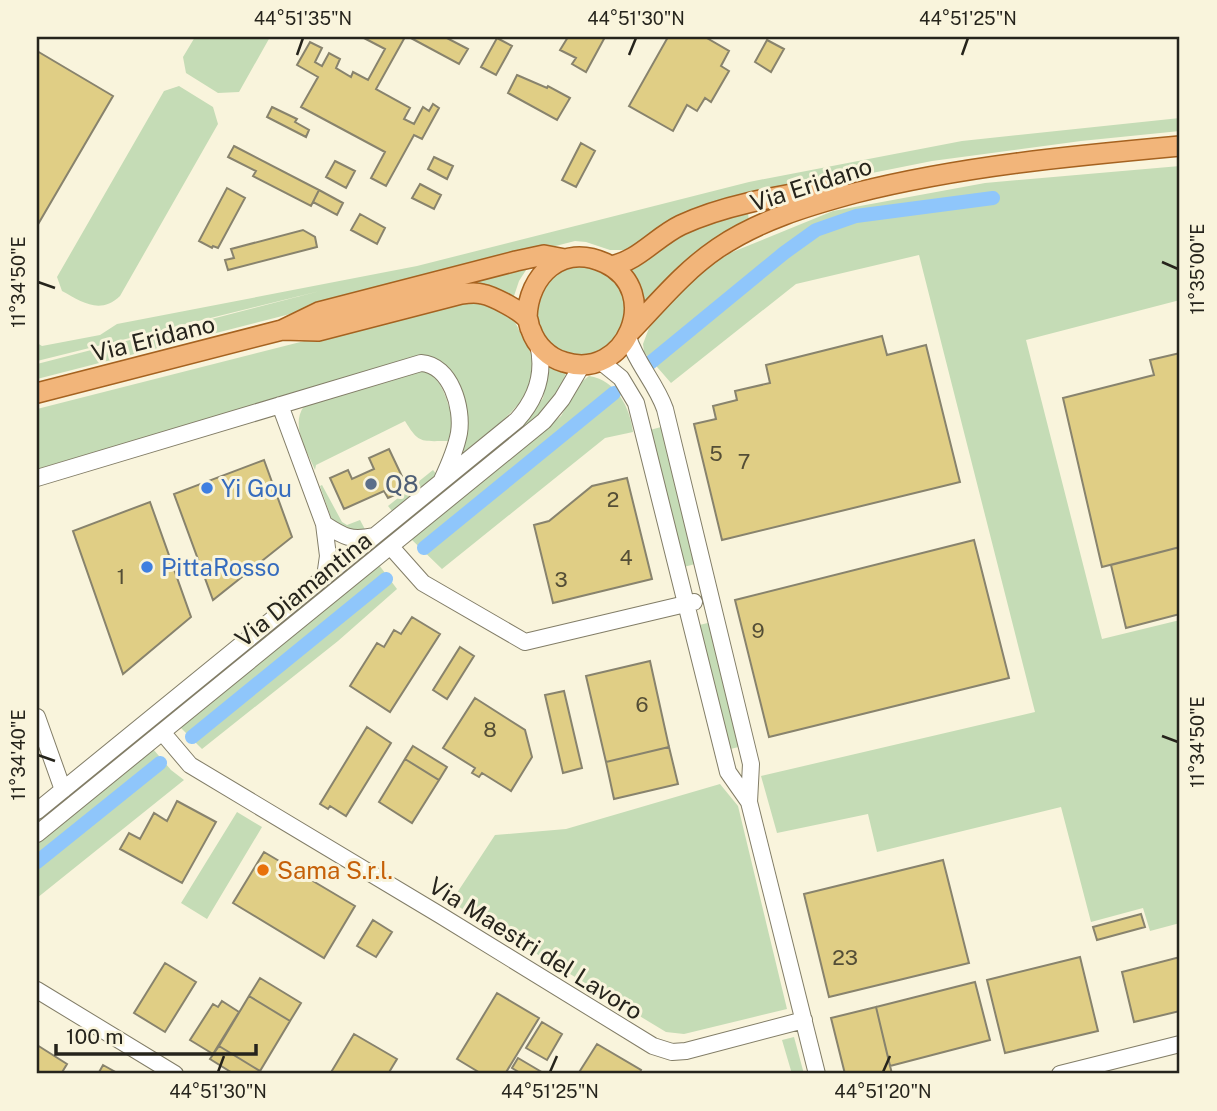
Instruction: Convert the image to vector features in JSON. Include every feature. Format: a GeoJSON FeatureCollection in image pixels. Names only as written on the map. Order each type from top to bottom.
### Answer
{"type":"FeatureCollection","features":[{"type":"Feature","properties":{"kind":"main road","name":"Via Eridano"},"geometry":{"type":"LineString","coordinates":[[37,393],[282,330],[319,312],[516,261],[544,255],[565,259],[596,259],[611,266],[638,254],[679,226],[715,213],[820,189],[1043,159],[1180,146]]}},
{"type":"Feature","properties":{"kind":"main road","name":"Via Eridano"},"geometry":{"type":"LineString","coordinates":[[591,363],[611,356],[690,270],[719,247],[750,229],[810,205],[919,177]]}},
{"type":"Feature","properties":{"kind":"main road"},"geometry":{"type":"LineString","coordinates":[[565,259],[551,266],[536,282],[527,303],[527,318],[538,344],[550,355],[557,359],[591,363]]}},
{"type":"Feature","properties":{"kind":"main road"},"geometry":{"type":"LineString","coordinates":[[611,266],[620,274],[633,296],[634,320],[629,335]]}},
{"type":"Feature","properties":{"kind":"main road","name":"Via Eridano"},"geometry":{"type":"LineString","coordinates":[[282,330],[318,331],[471,293],[492,296],[527,318]]}},
{"type":"Feature","properties":{"kind":"street"},"geometry":{"type":"LineString","coordinates":[[629,335],[635,356],[657,388],[665,409],[751,764],[749,802],[817,1074]]}},
{"type":"Feature","properties":{"kind":"street","name":"Via Diamantina"},"geometry":{"type":"LineString","coordinates":[[37,811],[509,427],[533,399],[541,373],[538,344]]}},
{"type":"Feature","properties":{"kind":"street"},"geometry":{"type":"LineString","coordinates":[[37,478],[421,363],[432,365],[447,377],[458,407],[459,432],[441,482]]}},
{"type":"Feature","properties":{"kind":"street"},"geometry":{"type":"LineString","coordinates":[[591,363],[621,377],[630,390],[640,416],[728,772],[749,802]]}},
{"type":"Feature","properties":{"kind":"street","name":"Via Diamantina"},"geometry":{"type":"LineString","coordinates":[[37,834],[544,421],[591,363]]}},
{"type":"Feature","properties":{"kind":"street"},"geometry":{"type":"LineString","coordinates":[[280,405],[324,524],[328,556],[325,577]]}},
{"type":"Feature","properties":{"kind":"street"},"geometry":{"type":"LineString","coordinates":[[640,416],[665,409]]}},
{"type":"Feature","properties":{"kind":"street"},"geometry":{"type":"LineString","coordinates":[[324,524],[346,538],[374,536]]}},
{"type":"Feature","properties":{"kind":"street"},"geometry":{"type":"LineString","coordinates":[[391,547],[423,583],[525,642],[711,598]]}},
{"type":"Feature","properties":{"kind":"street"},"geometry":{"type":"LineString","coordinates":[[37,717],[63,790]]}},
{"type":"Feature","properties":{"kind":"street","name":"Via Maestri del Lavoro"},"geometry":{"type":"LineString","coordinates":[[162,732],[190,765],[653,1046],[672,1052],[686,1051],[804,1020]]}},
{"type":"Feature","properties":{"kind":"street"},"geometry":{"type":"LineString","coordinates":[[37,990],[175,1074]]}},
{"type":"Feature","properties":{"kind":"street"},"geometry":{"type":"LineString","coordinates":[[1060,1074],[1180,1044]]}},
{"type":"Feature","properties":{"kind":"green space"},"geometry":{"type":"Polygon","coordinates":[[[195,37],[270,37],[239,92],[218,93],[186,73],[183,57],[195,37]]]}},
{"type":"Feature","properties":{"kind":"green space"},"geometry":{"type":"Polygon","coordinates":[[[179,86],[213,107],[218,124],[120,296],[113,302],[98,306],[62,291],[57,277],[164,91],[179,86]]]}},
{"type":"Feature","properties":{"kind":"green space"},"geometry":{"type":"Polygon","coordinates":[[[1180,118],[1180,131],[932,161],[702,207],[675,217],[629,250],[610,250],[575,241],[37,379],[37,364],[320,291],[37,361],[37,343],[42,346],[100,335],[117,324],[417,266],[749,182],[962,141],[1180,118]]]}},
{"type":"Feature","properties":{"kind":"green space"},"geometry":{"type":"Polygon","coordinates":[[[1180,166],[1180,300],[1026,340],[1102,639],[1180,620],[1180,923],[1150,931],[1143,908],[1091,922],[1061,807],[877,852],[868,814],[777,833],[761,776],[1035,712],[919,255],[796,284],[671,383],[644,352],[643,344],[649,328],[706,268],[730,253],[833,211],[985,183],[1180,166]]]}},
{"type":"Feature","properties":{"kind":"green space"},"geometry":{"type":"Polygon","coordinates":[[[748,213],[749,221],[638,318],[638,287],[629,271],[687,230],[748,213]]]}},
{"type":"Feature","properties":{"kind":"green space"},"geometry":{"type":"Polygon","coordinates":[[[587,263],[615,277],[628,306],[621,337],[597,357],[550,351],[533,324],[535,293],[556,269],[587,263]]]}},
{"type":"Feature","properties":{"kind":"green space"},"geometry":{"type":"Polygon","coordinates":[[[528,267],[519,281],[513,299],[445,286],[528,267]]]}},
{"type":"Feature","properties":{"kind":"green space"},"geometry":{"type":"Polygon","coordinates":[[[462,301],[489,305],[512,318],[530,350],[533,361],[528,389],[520,402],[510,414],[464,452],[459,448],[453,381],[413,360],[37,469],[37,409],[462,301]]]}},
{"type":"Feature","properties":{"kind":"green space"},"geometry":{"type":"Polygon","coordinates":[[[549,366],[566,373],[558,394],[536,419],[37,827],[37,819],[531,415],[543,398],[549,366]]]}},
{"type":"Feature","properties":{"kind":"green space"},"geometry":{"type":"Polygon","coordinates":[[[426,369],[438,381],[448,403],[455,427],[448,441],[422,440],[405,421],[316,465],[315,470],[299,430],[300,414],[304,406],[426,369]]]}},
{"type":"Feature","properties":{"kind":"green space"},"geometry":{"type":"Polygon","coordinates":[[[589,376],[607,383],[620,396],[629,413],[633,432],[605,438],[442,569],[411,539],[561,416],[580,383],[589,376]]]}},
{"type":"Feature","properties":{"kind":"green space"},"geometry":{"type":"Polygon","coordinates":[[[665,426],[699,563],[680,568],[646,431],[665,426]]]}},
{"type":"Feature","properties":{"kind":"green space"},"geometry":{"type":"Polygon","coordinates":[[[433,470],[437,475],[392,511],[388,506],[433,470]]]}},
{"type":"Feature","properties":{"kind":"green space"},"geometry":{"type":"Polygon","coordinates":[[[322,485],[342,522],[347,525],[360,520],[367,533],[334,526],[320,486],[322,485]]]}},
{"type":"Feature","properties":{"kind":"green space"},"geometry":{"type":"Polygon","coordinates":[[[379,565],[397,589],[338,641],[202,749],[180,727],[379,565]]]}},
{"type":"Feature","properties":{"kind":"green space"},"geometry":{"type":"Polygon","coordinates":[[[712,622],[743,746],[726,750],[695,626],[712,622]]]}},
{"type":"Feature","properties":{"kind":"green space"},"geometry":{"type":"Polygon","coordinates":[[[153,749],[171,770],[184,780],[37,898],[37,844],[153,749]]]}},
{"type":"Feature","properties":{"kind":"green space"},"geometry":{"type":"Polygon","coordinates":[[[720,784],[738,806],[787,1009],[684,1034],[666,1032],[451,902],[495,835],[566,829],[720,784]]]}},
{"type":"Feature","properties":{"kind":"green space"},"geometry":{"type":"Polygon","coordinates":[[[237,812],[262,827],[207,919],[181,903],[237,812]]]}},
{"type":"Feature","properties":{"kind":"green space"},"geometry":{"type":"Polygon","coordinates":[[[794,1037],[804,1074],[792,1074],[782,1040],[794,1037]]]}},
{"type":"Feature","properties":{"kind":"building"},"geometry":{"type":"Polygon","coordinates":[[[362,37],[405,37],[376,89],[410,108],[404,119],[414,124],[423,107],[429,111],[433,104],[439,108],[422,139],[414,135],[386,186],[371,178],[385,152],[301,107],[318,77],[297,65],[310,42],[322,48],[315,62],[322,66],[329,53],[340,59],[336,68],[351,77],[353,72],[368,80],[385,49],[362,37]]]}},
{"type":"Feature","properties":{"kind":"building"},"geometry":{"type":"Polygon","coordinates":[[[409,37],[445,37],[468,49],[459,64],[409,37]]]}},
{"type":"Feature","properties":{"kind":"building"},"geometry":{"type":"Polygon","coordinates":[[[568,37],[605,37],[586,72],[572,64],[576,58],[560,50],[568,37]]]}},
{"type":"Feature","properties":{"kind":"building"},"geometry":{"type":"Polygon","coordinates":[[[668,37],[705,37],[729,51],[721,66],[729,71],[711,102],[705,98],[697,111],[687,105],[673,131],[629,106],[668,37]]]}},
{"type":"Feature","properties":{"kind":"building"},"geometry":{"type":"Polygon","coordinates":[[[497,38],[512,46],[496,75],[481,67],[497,38]]]}},
{"type":"Feature","properties":{"kind":"building"},"geometry":{"type":"Polygon","coordinates":[[[767,40],[784,49],[771,72],[755,62],[767,40]]]}},
{"type":"Feature","properties":{"kind":"building"},"geometry":{"type":"Polygon","coordinates":[[[37,51],[113,96],[37,226],[37,51]]]}},
{"type":"Feature","properties":{"kind":"building"},"geometry":{"type":"Polygon","coordinates":[[[517,75],[547,88],[548,86],[570,98],[557,120],[508,93],[517,75]]]}},
{"type":"Feature","properties":{"kind":"building"},"geometry":{"type":"Polygon","coordinates":[[[272,107],[297,119],[295,122],[309,130],[306,137],[267,117],[272,107]]]}},
{"type":"Feature","properties":{"kind":"building"},"geometry":{"type":"Polygon","coordinates":[[[581,143],[595,151],[576,187],[562,180],[581,143]]]}},
{"type":"Feature","properties":{"kind":"building"},"geometry":{"type":"Polygon","coordinates":[[[234,146],[319,190],[311,206],[253,176],[256,171],[228,157],[234,146]]]}},
{"type":"Feature","properties":{"kind":"building"},"geometry":{"type":"Polygon","coordinates":[[[434,157],[453,166],[447,179],[428,169],[434,157]]]}},
{"type":"Feature","properties":{"kind":"building"},"geometry":{"type":"Polygon","coordinates":[[[335,161],[355,171],[346,188],[326,177],[335,161]]]}},
{"type":"Feature","properties":{"kind":"building"},"geometry":{"type":"Polygon","coordinates":[[[420,184],[441,195],[434,209],[412,198],[420,184]]]}},
{"type":"Feature","properties":{"kind":"building"},"geometry":{"type":"Polygon","coordinates":[[[227,188],[245,198],[218,248],[212,248],[199,241],[227,188]]]}},
{"type":"Feature","properties":{"kind":"building"},"geometry":{"type":"Polygon","coordinates":[[[319,190],[343,203],[337,215],[313,202],[319,190]]]}},
{"type":"Feature","properties":{"kind":"building"},"geometry":{"type":"Polygon","coordinates":[[[360,214],[385,228],[377,244],[351,230],[360,214]]]}},
{"type":"Feature","properties":{"kind":"building"},"geometry":{"type":"Polygon","coordinates":[[[303,230],[315,237],[317,247],[228,270],[225,260],[234,258],[231,249],[303,230]]]}},
{"type":"Feature","properties":{"kind":"building"},"geometry":{"type":"Polygon","coordinates":[[[882,336],[887,355],[926,345],[960,482],[722,540],[694,424],[716,419],[713,406],[737,400],[735,391],[770,383],[766,365],[882,336]]]}},
{"type":"Feature","properties":{"kind":"building"},"geometry":{"type":"Polygon","coordinates":[[[1180,353],[1180,547],[1102,567],[1063,398],[1154,375],[1150,360],[1180,353]]]}},
{"type":"Feature","properties":{"kind":"building"},"geometry":{"type":"Polygon","coordinates":[[[389,449],[408,489],[388,498],[384,491],[344,509],[330,478],[348,470],[352,479],[374,469],[369,458],[389,449]]]}},
{"type":"Feature","properties":{"kind":"building"},"geometry":{"type":"Polygon","coordinates":[[[264,460],[292,537],[213,600],[174,494],[264,460]]]}},
{"type":"Feature","properties":{"kind":"building"},"geometry":{"type":"Polygon","coordinates":[[[627,478],[652,579],[553,603],[534,525],[549,521],[592,486],[627,478]]]}},
{"type":"Feature","properties":{"kind":"building"},"geometry":{"type":"Polygon","coordinates":[[[150,502],[191,617],[123,674],[73,531],[150,502]]]}},
{"type":"Feature","properties":{"kind":"building"},"geometry":{"type":"Polygon","coordinates":[[[974,540],[1009,678],[769,737],[735,600],[974,540]]]}},
{"type":"Feature","properties":{"kind":"building"},"geometry":{"type":"Polygon","coordinates":[[[1180,547],[1180,614],[1126,628],[1111,565],[1180,547]]]}},
{"type":"Feature","properties":{"kind":"building"},"geometry":{"type":"Polygon","coordinates":[[[412,617],[440,634],[390,712],[350,686],[377,643],[384,647],[394,630],[401,634],[412,617]]]}},
{"type":"Feature","properties":{"kind":"building"},"geometry":{"type":"Polygon","coordinates":[[[460,647],[474,656],[447,699],[433,690],[460,647]]]}},
{"type":"Feature","properties":{"kind":"building"},"geometry":{"type":"Polygon","coordinates":[[[650,661],[669,747],[606,762],[586,676],[650,661]]]}},
{"type":"Feature","properties":{"kind":"building"},"geometry":{"type":"Polygon","coordinates":[[[564,691],[582,768],[563,773],[545,695],[564,691]]]}},
{"type":"Feature","properties":{"kind":"building"},"geometry":{"type":"Polygon","coordinates":[[[475,698],[525,730],[532,757],[511,791],[482,773],[479,777],[472,773],[475,768],[443,748],[475,698]]]}},
{"type":"Feature","properties":{"kind":"building"},"geometry":{"type":"Polygon","coordinates":[[[367,727],[391,743],[346,816],[330,806],[328,809],[320,804],[367,727]]]}},
{"type":"Feature","properties":{"kind":"building"},"geometry":{"type":"Polygon","coordinates":[[[413,746],[447,767],[439,780],[405,759],[413,746]]]}},
{"type":"Feature","properties":{"kind":"building"},"geometry":{"type":"Polygon","coordinates":[[[669,747],[678,784],[614,799],[606,762],[669,747]]]}},
{"type":"Feature","properties":{"kind":"building"},"geometry":{"type":"Polygon","coordinates":[[[405,759],[439,780],[412,823],[379,802],[405,759]]]}},
{"type":"Feature","properties":{"kind":"building"},"geometry":{"type":"Polygon","coordinates":[[[177,801],[216,822],[182,883],[120,849],[129,833],[140,839],[154,813],[167,821],[177,801]]]}},
{"type":"Feature","properties":{"kind":"building"},"geometry":{"type":"Polygon","coordinates":[[[264,852],[355,906],[324,958],[233,903],[264,852]]]}},
{"type":"Feature","properties":{"kind":"building"},"geometry":{"type":"Polygon","coordinates":[[[943,860],[969,963],[829,997],[804,894],[943,860]]]}},
{"type":"Feature","properties":{"kind":"building"},"geometry":{"type":"Polygon","coordinates":[[[1141,914],[1145,927],[1097,940],[1093,927],[1141,914]]]}},
{"type":"Feature","properties":{"kind":"building"},"geometry":{"type":"Polygon","coordinates":[[[373,920],[392,932],[376,957],[357,946],[373,920]]]}},
{"type":"Feature","properties":{"kind":"building"},"geometry":{"type":"Polygon","coordinates":[[[1080,957],[1098,1031],[1005,1053],[987,980],[1080,957]]]}},
{"type":"Feature","properties":{"kind":"building"},"geometry":{"type":"Polygon","coordinates":[[[1180,957],[1180,1011],[1134,1022],[1122,972],[1180,957]]]}},
{"type":"Feature","properties":{"kind":"building"},"geometry":{"type":"Polygon","coordinates":[[[165,963],[196,982],[165,1032],[134,1013],[165,963]]]}},
{"type":"Feature","properties":{"kind":"building"},"geometry":{"type":"Polygon","coordinates":[[[260,978],[301,1003],[290,1021],[249,996],[260,978]]]}},
{"type":"Feature","properties":{"kind":"building"},"geometry":{"type":"Polygon","coordinates":[[[975,982],[990,1040],[890,1066],[876,1007],[975,982]]]}},
{"type":"Feature","properties":{"kind":"building"},"geometry":{"type":"Polygon","coordinates":[[[497,993],[539,1018],[505,1074],[482,1074],[457,1059],[497,993]]]}},
{"type":"Feature","properties":{"kind":"building"},"geometry":{"type":"Polygon","coordinates":[[[249,996],[290,1021],[260,1071],[219,1046],[249,996]]]}},
{"type":"Feature","properties":{"kind":"building"},"geometry":{"type":"Polygon","coordinates":[[[222,1001],[239,1012],[213,1054],[190,1040],[213,1004],[218,1007],[222,1001]]]}},
{"type":"Feature","properties":{"kind":"building"},"geometry":{"type":"Polygon","coordinates":[[[876,1007],[892,1074],[845,1074],[831,1018],[876,1007]]]}},
{"type":"Feature","properties":{"kind":"building"},"geometry":{"type":"Polygon","coordinates":[[[542,1022],[562,1034],[547,1060],[526,1048],[542,1022]]]}},
{"type":"Feature","properties":{"kind":"building"},"geometry":{"type":"Polygon","coordinates":[[[354,1034],[397,1059],[388,1074],[330,1074],[354,1034]]]}},
{"type":"Feature","properties":{"kind":"building"},"geometry":{"type":"Polygon","coordinates":[[[597,1044],[641,1070],[639,1074],[578,1074],[597,1044]]]}},
{"type":"Feature","properties":{"kind":"building"},"geometry":{"type":"Polygon","coordinates":[[[37,1045],[67,1064],[61,1074],[37,1074],[37,1045]]]}},
{"type":"Feature","properties":{"kind":"building"},"geometry":{"type":"Polygon","coordinates":[[[219,1046],[260,1071],[257,1074],[234,1074],[210,1059],[219,1046]]]}},
{"type":"Feature","properties":{"kind":"building"},"geometry":{"type":"Polygon","coordinates":[[[518,1058],[545,1074],[522,1074],[512,1068],[518,1058]]]}},
{"type":"Feature","properties":{"kind":"building"},"geometry":{"type":"Polygon","coordinates":[[[103,1065],[119,1074],[98,1074],[103,1065]]]}},
{"type":"Feature","properties":{"kind":"waterway"},"geometry":{"type":"LineString","coordinates":[[650,363],[816,230],[856,216],[993,198]]}},
{"type":"Feature","properties":{"kind":"waterway"},"geometry":{"type":"LineString","coordinates":[[424,548],[614,393]]}},
{"type":"Feature","properties":{"kind":"waterway"},"geometry":{"type":"LineString","coordinates":[[192,737],[386,579]]}},
{"type":"Feature","properties":{"kind":"waterway"},"geometry":{"type":"LineString","coordinates":[[37,862],[160,763]]}},
{"type":"Feature","properties":{"kind":"place","name":"Q8"},"geometry":{"type":"Point","coordinates":[371,484]}},
{"type":"Feature","properties":{"kind":"place","name":"Yi Gou"},"geometry":{"type":"Point","coordinates":[207,488]}},
{"type":"Feature","properties":{"kind":"place","name":"PittaRosso"},"geometry":{"type":"Point","coordinates":[147,567]}},
{"type":"Feature","properties":{"kind":"place","name":"Sama S.r.l."},"geometry":{"type":"Point","coordinates":[263,870]}}]}
